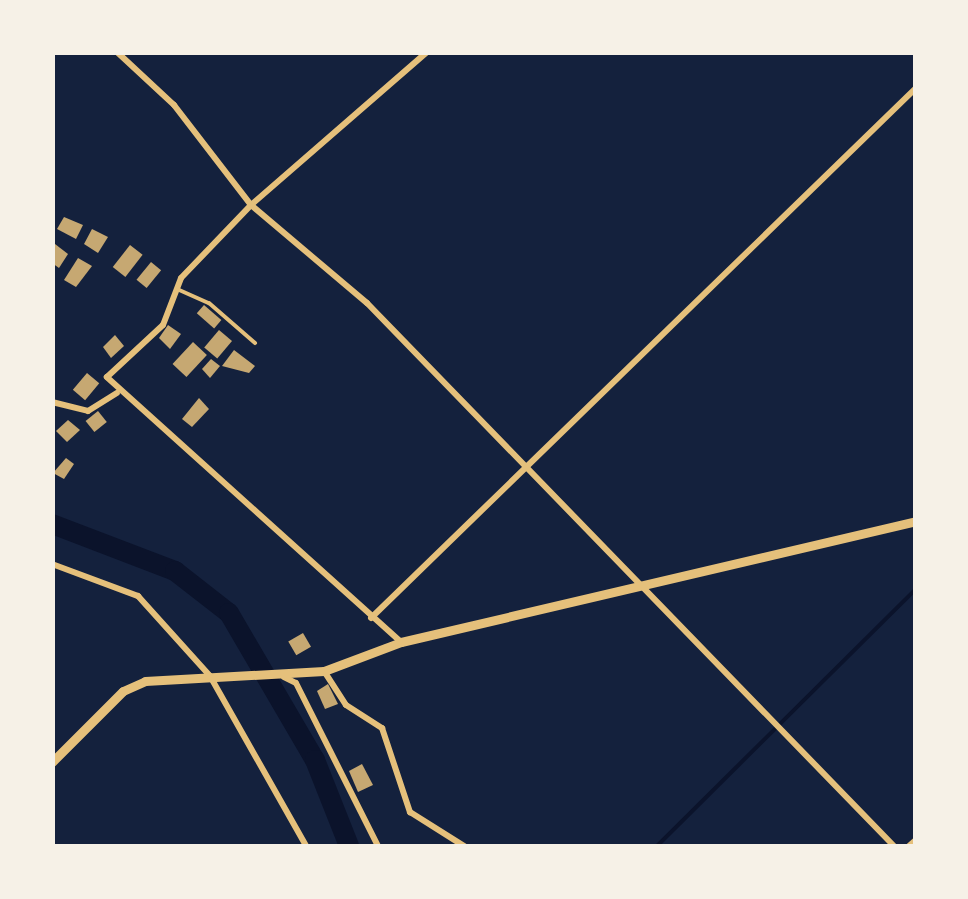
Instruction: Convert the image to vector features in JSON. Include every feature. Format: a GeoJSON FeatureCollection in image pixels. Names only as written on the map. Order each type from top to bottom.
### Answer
{"type":"FeatureCollection","features":[{"type":"Feature","properties":{"kind":"street"},"geometry":{"type":"LineString","coordinates":[[117,52],[174,105],[251,205],[367,303],[636,587],[894,846]]}},
{"type":"Feature","properties":{"kind":"street"},"geometry":{"type":"LineString","coordinates":[[401,642],[165,424],[116,393],[108,377],[163,325],[177,289],[251,205],[427,52]]}},
{"type":"Feature","properties":{"kind":"street"},"geometry":{"type":"LineString","coordinates":[[371,618],[916,88]]}},
{"type":"Feature","properties":{"kind":"street"},"geometry":{"type":"LineString","coordinates":[[52,402],[88,410],[116,393]]}},
{"type":"Feature","properties":{"kind":"street"},"geometry":{"type":"LineString","coordinates":[[52,762],[123,691],[215,677],[284,678],[324,672],[401,642],[916,522]]}},
{"type":"Feature","properties":{"kind":"street"},"geometry":{"type":"LineString","coordinates":[[52,564],[138,596],[215,677],[306,846]]}},
{"type":"Feature","properties":{"kind":"street"},"geometry":{"type":"LineString","coordinates":[[324,672],[346,705],[382,728],[410,812],[464,846]]}},
{"type":"Feature","properties":{"kind":"street"},"geometry":{"type":"LineString","coordinates":[[284,678],[296,683],[378,846]]}},
{"type":"Feature","properties":{"kind":"street"},"geometry":{"type":"LineString","coordinates":[[909,846],[916,840]]}},
{"type":"Feature","properties":{"kind":"lane"},"geometry":{"type":"LineString","coordinates":[[177,289],[210,303],[254,343]]}},
{"type":"Feature","properties":{"kind":"building"},"geometry":{"type":"Polygon","coordinates":[[[64,217],[83,225],[76,239],[57,229],[64,217]]]}},
{"type":"Feature","properties":{"kind":"building"},"geometry":{"type":"Polygon","coordinates":[[[92,229],[108,237],[98,253],[84,244],[92,229]]]}},
{"type":"Feature","properties":{"kind":"building"},"geometry":{"type":"Polygon","coordinates":[[[55,244],[68,254],[59,268],[52,263],[55,244]]]}},
{"type":"Feature","properties":{"kind":"building"},"geometry":{"type":"Polygon","coordinates":[[[130,245],[143,255],[125,277],[113,267],[130,245]]]}},
{"type":"Feature","properties":{"kind":"building"},"geometry":{"type":"Polygon","coordinates":[[[78,258],[92,266],[76,287],[64,280],[78,258]]]}},
{"type":"Feature","properties":{"kind":"building"},"geometry":{"type":"Polygon","coordinates":[[[151,262],[161,270],[147,288],[137,280],[151,262]]]}},
{"type":"Feature","properties":{"kind":"building"},"geometry":{"type":"Polygon","coordinates":[[[204,305],[221,320],[214,328],[197,313],[204,305]]]}},
{"type":"Feature","properties":{"kind":"building"},"geometry":{"type":"Polygon","coordinates":[[[168,325],[181,334],[170,349],[159,338],[168,325]]]}},
{"type":"Feature","properties":{"kind":"building"},"geometry":{"type":"Polygon","coordinates":[[[219,330],[232,341],[217,359],[204,348],[219,330]]]}},
{"type":"Feature","properties":{"kind":"building"},"geometry":{"type":"Polygon","coordinates":[[[115,335],[124,346],[111,358],[103,347],[115,335]]]}},
{"type":"Feature","properties":{"kind":"building"},"geometry":{"type":"Polygon","coordinates":[[[193,342],[207,355],[186,377],[173,364],[193,342]]]}},
{"type":"Feature","properties":{"kind":"building"},"geometry":{"type":"Polygon","coordinates":[[[234,350],[255,366],[249,373],[222,366],[234,350]]]}},
{"type":"Feature","properties":{"kind":"building"},"geometry":{"type":"Polygon","coordinates":[[[211,359],[220,366],[210,378],[202,369],[211,359]]]}},
{"type":"Feature","properties":{"kind":"building"},"geometry":{"type":"Polygon","coordinates":[[[87,373],[99,383],[85,400],[73,390],[87,373]]]}},
{"type":"Feature","properties":{"kind":"building"},"geometry":{"type":"Polygon","coordinates":[[[199,398],[209,409],[192,427],[182,419],[199,398]]]}},
{"type":"Feature","properties":{"kind":"building"},"geometry":{"type":"Polygon","coordinates":[[[98,411],[107,422],[94,432],[86,421],[98,411]]]}},
{"type":"Feature","properties":{"kind":"building"},"geometry":{"type":"Polygon","coordinates":[[[68,420],[80,430],[67,442],[56,431],[68,420]]]}},
{"type":"Feature","properties":{"kind":"building"},"geometry":{"type":"Polygon","coordinates":[[[66,458],[74,464],[64,479],[53,473],[66,458]]]}},
{"type":"Feature","properties":{"kind":"building"},"geometry":{"type":"Polygon","coordinates":[[[303,633],[311,647],[296,655],[288,642],[303,633]]]}},
{"type":"Feature","properties":{"kind":"building"},"geometry":{"type":"Polygon","coordinates":[[[328,684],[338,704],[325,709],[317,691],[328,684]]]}},
{"type":"Feature","properties":{"kind":"building"},"geometry":{"type":"Polygon","coordinates":[[[362,764],[373,785],[358,792],[349,771],[362,764]]]}},
{"type":"Feature","properties":{"kind":"waterway"},"geometry":{"type":"LineString","coordinates":[[52,524],[175,571],[229,613],[315,760],[349,846]]}},
{"type":"Feature","properties":{"kind":"waterway"},"geometry":{"type":"LineString","coordinates":[[657,846],[916,589]]}}]}
